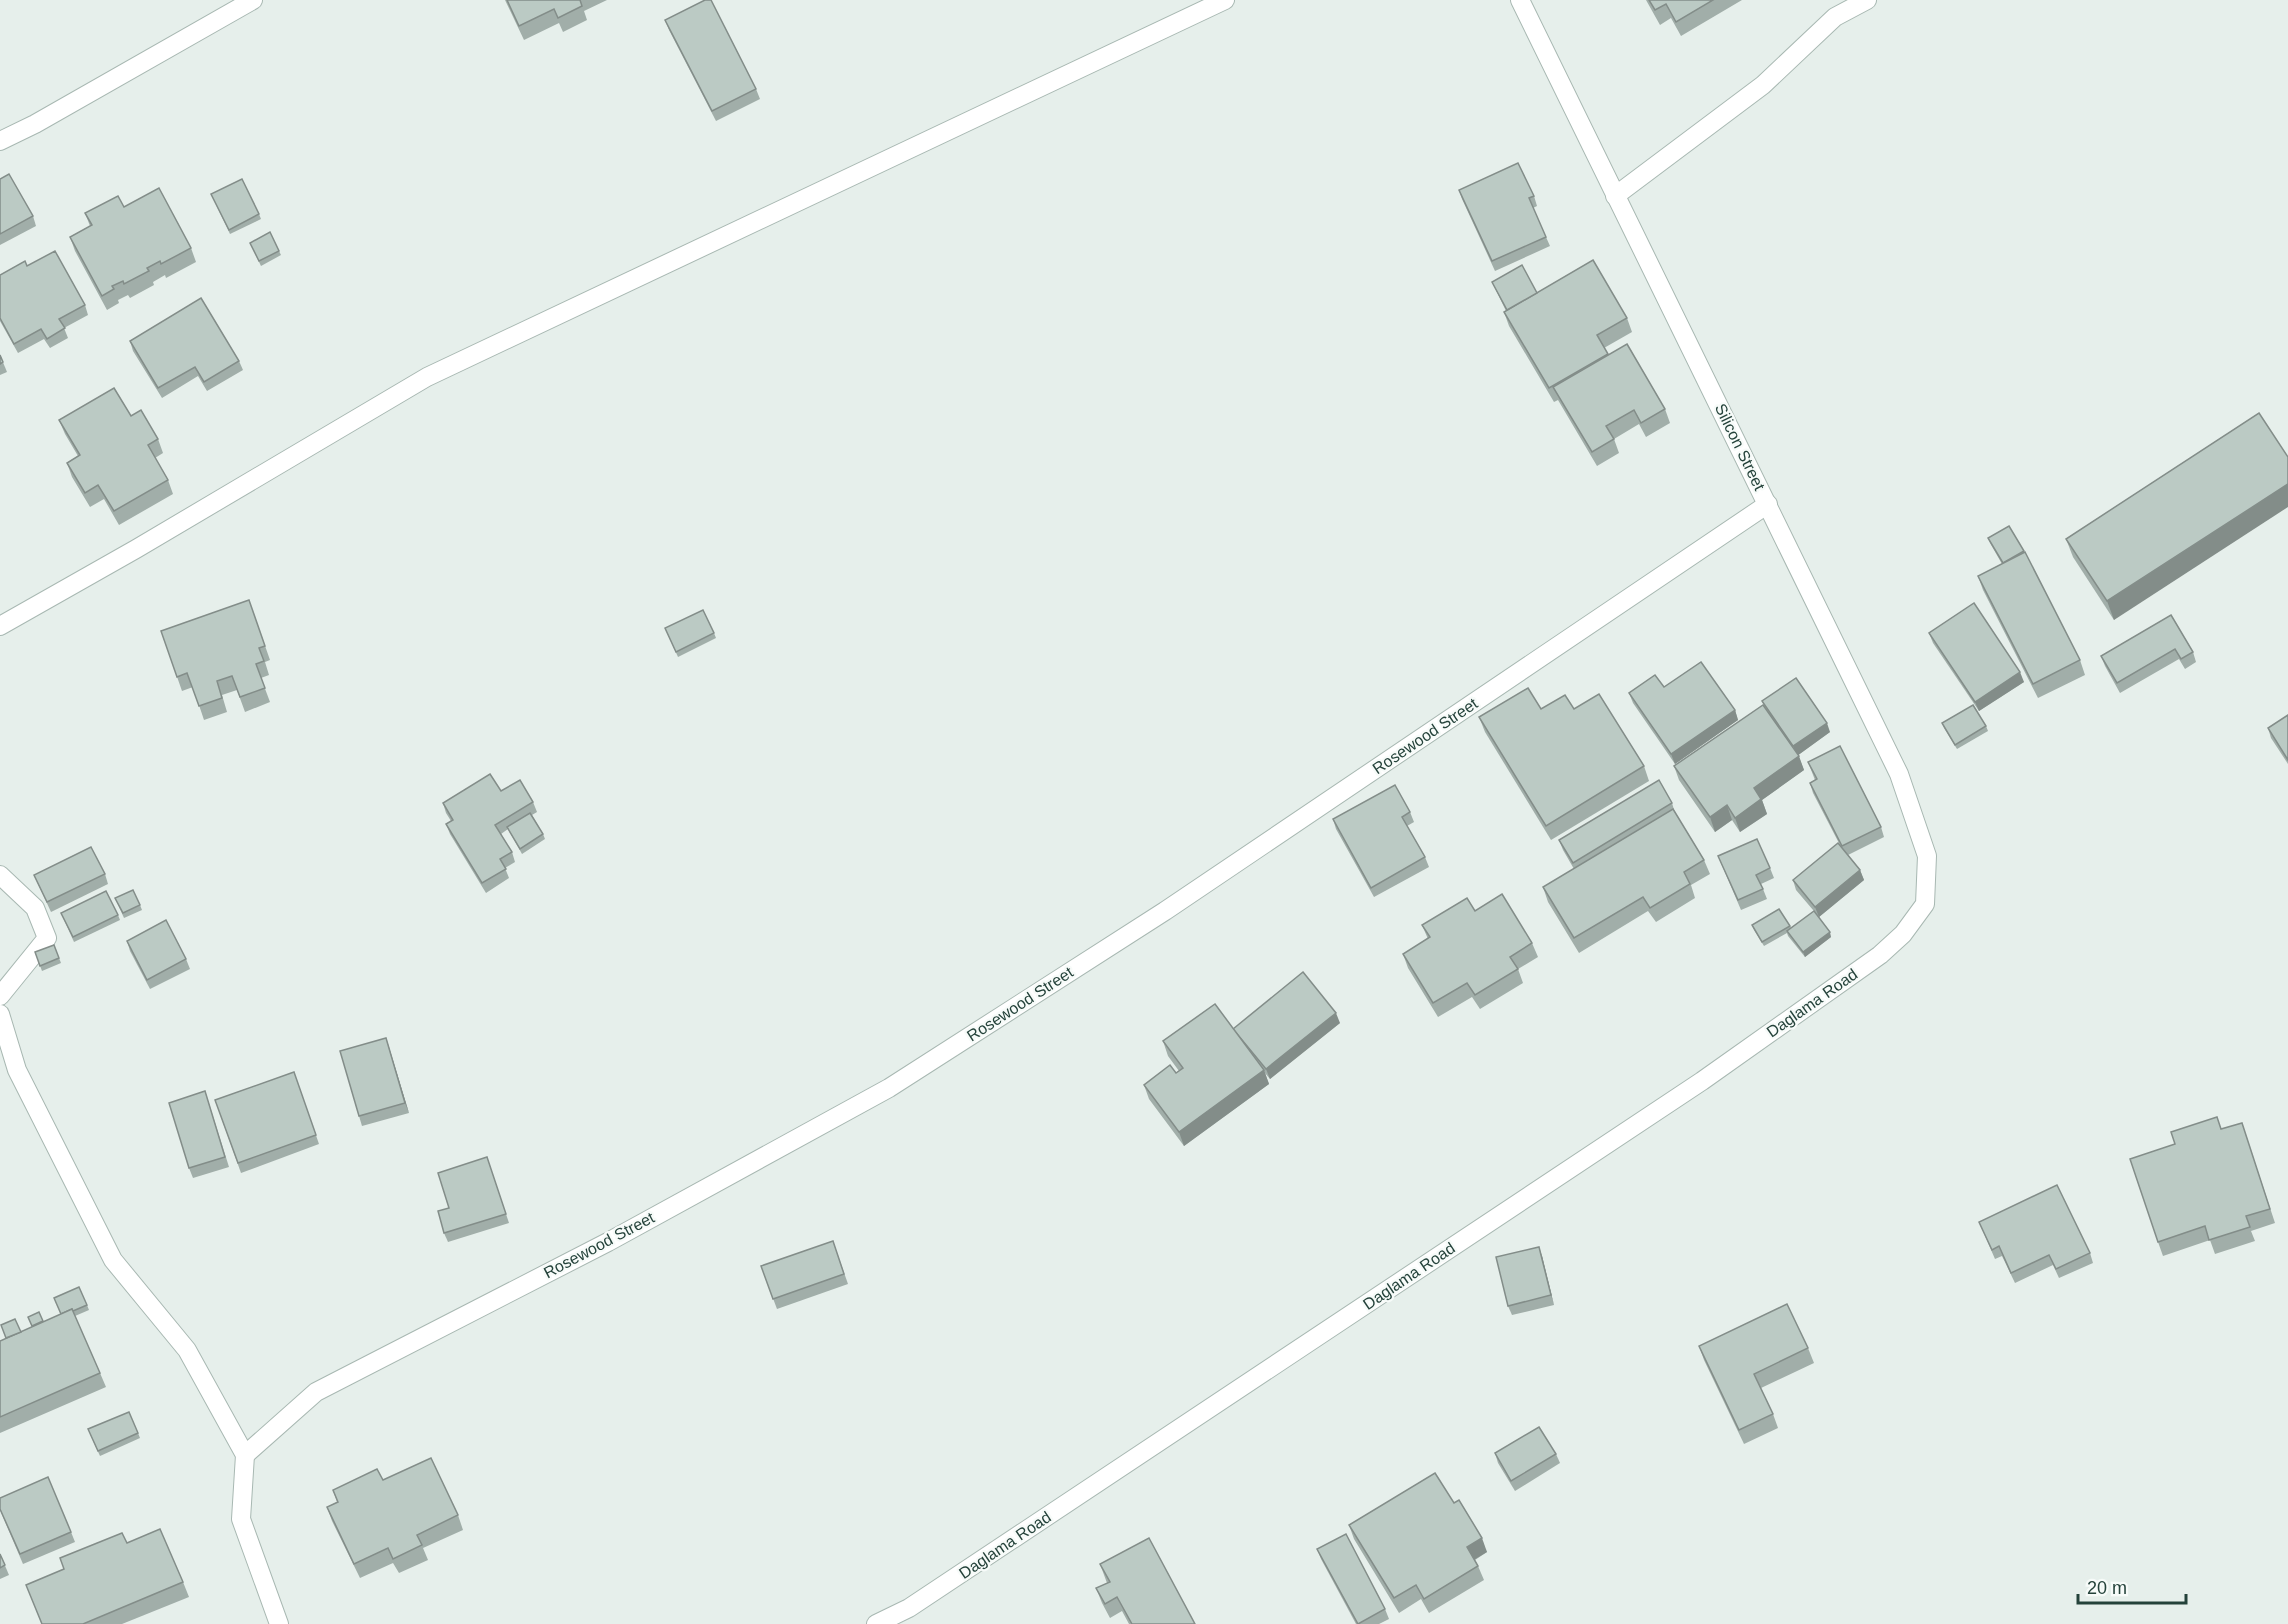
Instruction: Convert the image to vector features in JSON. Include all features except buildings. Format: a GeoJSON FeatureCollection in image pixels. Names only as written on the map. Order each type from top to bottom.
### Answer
{"type":"FeatureCollection","features":[{"type":"Feature","properties":{"kind":"street"},"geometry":{"type":"LineString","coordinates":[[0,141],[36,124],[253,0]]}},
{"type":"Feature","properties":{"kind":"street"},"geometry":{"type":"LineString","coordinates":[[0,626],[136,549],[427,377],[1225,0]]}},
{"type":"Feature","properties":{"kind":"street","name":"Silicon Street"},"geometry":{"type":"LineString","coordinates":[[1520,0],[1899,774],[1927,856],[1925,904]]}},
{"type":"Feature","properties":{"kind":"street"},"geometry":{"type":"LineString","coordinates":[[1615,196],[1763,85],[1835,17],[1868,0]]}},
{"type":"Feature","properties":{"kind":"street","name":"Rosewood Street"},"geometry":{"type":"LineString","coordinates":[[245,1455],[316,1392],[608,1242],[889,1088],[1165,911],[1768,504]]}},
{"type":"Feature","properties":{"kind":"street"},"geometry":{"type":"LineString","coordinates":[[0,875],[35,908],[47,938],[0,996]]}},
{"type":"Feature","properties":{"kind":"street","name":"Daglama Road"},"geometry":{"type":"LineString","coordinates":[[876,1624],[919,1601],[1702,1081],[1880,955],[1903,934],[1925,904]]}},
{"type":"Feature","properties":{"kind":"street"},"geometry":{"type":"LineString","coordinates":[[0,1014],[17,1070],[112,1260],[187,1350],[245,1455],[241,1519],[279,1624]]}}]}
